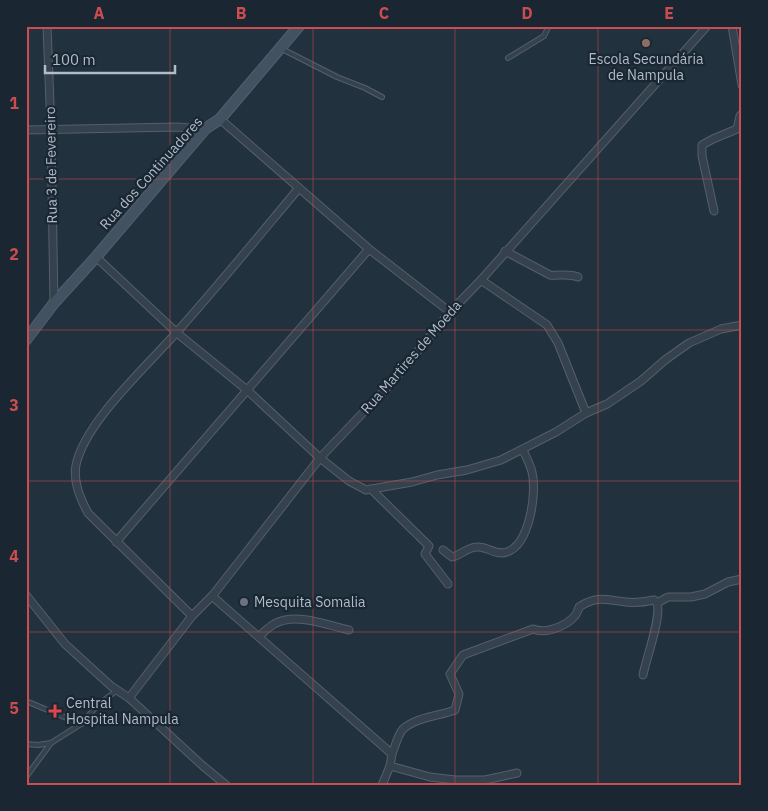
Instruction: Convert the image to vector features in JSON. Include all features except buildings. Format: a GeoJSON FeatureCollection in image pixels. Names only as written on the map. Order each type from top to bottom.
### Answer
{"type":"FeatureCollection","features":[{"type":"Feature","properties":{"kind":"street","name":"Rua 3 de Fevereiro"},"geometry":{"type":"LineString","coordinates":[[47,26],[54,303]]}},
{"type":"Feature","properties":{"kind":"street","name":"Rua dos Continuadores"},"geometry":{"type":"LineString","coordinates":[[26,340],[54,303],[96,257],[205,129],[220,118],[299,26]]}},
{"type":"Feature","properties":{"kind":"street","name":"Rua Martires de Moeda"},"geometry":{"type":"LineString","coordinates":[[129,698],[192,616],[212,596],[320,458],[394,380],[450,312],[481,280],[706,26]]}},
{"type":"Feature","properties":{"kind":"street"},"geometry":{"type":"LineString","coordinates":[[732,26],[742,85]]}},
{"type":"Feature","properties":{"kind":"street"},"geometry":{"type":"LineString","coordinates":[[714,211],[702,156],[702,145],[713,138],[738,129],[742,114]]}},
{"type":"Feature","properties":{"kind":"street"},"geometry":{"type":"LineString","coordinates":[[220,118],[369,248],[450,312]]}},
{"type":"Feature","properties":{"kind":"street"},"geometry":{"type":"LineString","coordinates":[[26,130],[177,127],[205,129]]}},
{"type":"Feature","properties":{"kind":"street"},"geometry":{"type":"LineString","coordinates":[[192,616],[88,512],[80,498],[76,466],[86,438],[116,400],[176,333],[299,188]]}},
{"type":"Feature","properties":{"kind":"street"},"geometry":{"type":"LineString","coordinates":[[116,542],[369,248]]}},
{"type":"Feature","properties":{"kind":"street"},"geometry":{"type":"LineString","coordinates":[[505,251],[550,275],[558,276],[568,273],[578,276]]}},
{"type":"Feature","properties":{"kind":"street"},"geometry":{"type":"LineString","coordinates":[[96,257],[176,333],[246,390],[320,458],[349,481],[366,490],[491,465],[523,450],[586,413],[607,404],[641,382],[665,360],[689,342],[721,329],[742,325]]}},
{"type":"Feature","properties":{"kind":"street"},"geometry":{"type":"LineString","coordinates":[[481,280],[547,325],[558,342],[586,413]]}},
{"type":"Feature","properties":{"kind":"street"},"geometry":{"type":"LineString","coordinates":[[443,550],[452,557],[478,546],[501,554],[510,551],[517,545],[530,519],[532,501],[532,472],[523,450]]}},
{"type":"Feature","properties":{"kind":"street"},"geometry":{"type":"LineString","coordinates":[[371,489],[429,546],[425,554],[448,584]]}},
{"type":"Feature","properties":{"kind":"street"},"geometry":{"type":"LineString","coordinates":[[657,603],[668,597],[691,597],[705,594],[728,582],[742,579]]}},
{"type":"Feature","properties":{"kind":"street"},"geometry":{"type":"LineString","coordinates":[[26,595],[65,644],[117,690],[129,698],[226,785]]}},
{"type":"Feature","properties":{"kind":"street"},"geometry":{"type":"LineString","coordinates":[[212,596],[392,754]]}},
{"type":"Feature","properties":{"kind":"street"},"geometry":{"type":"LineString","coordinates":[[382,785],[402,730],[426,718],[455,710],[459,694],[450,674],[463,654],[533,629],[540,632],[555,628],[574,616],[579,607],[590,600],[609,599],[632,602],[654,600],[657,603],[659,608],[656,627],[646,658],[643,675]]}},
{"type":"Feature","properties":{"kind":"street"},"geometry":{"type":"LineString","coordinates":[[258,636],[273,624],[296,618],[348,630]]}},
{"type":"Feature","properties":{"kind":"street"},"geometry":{"type":"LineString","coordinates":[[390,766],[430,777],[454,780],[485,780],[517,773]]}},
{"type":"Feature","properties":{"kind":"lane"},"geometry":{"type":"LineString","coordinates":[[508,58],[544,36],[549,26]]}},
{"type":"Feature","properties":{"kind":"lane"},"geometry":{"type":"LineString","coordinates":[[280,48],[382,97]]}},
{"type":"Feature","properties":{"kind":"lane"},"geometry":{"type":"LineString","coordinates":[[26,688],[26,700],[81,724]]}},
{"type":"Feature","properties":{"kind":"lane"},"geometry":{"type":"LineString","coordinates":[[26,777],[51,743],[81,724],[97,706],[117,690]]}},
{"type":"Feature","properties":{"kind":"lane"},"geometry":{"type":"LineString","coordinates":[[26,744],[51,743]]}},
{"type":"Feature","properties":{"kind":"place","name":"Escola Secundária de Nampula"},"geometry":{"type":"Point","coordinates":[646,43]}},
{"type":"Feature","properties":{"kind":"place","name":"Mesquita Somalia"},"geometry":{"type":"Point","coordinates":[244,602]}},
{"type":"Feature","properties":{"kind":"place","name":"Central Hospital Nampula"},"geometry":{"type":"Point","coordinates":[55,711]}}]}
